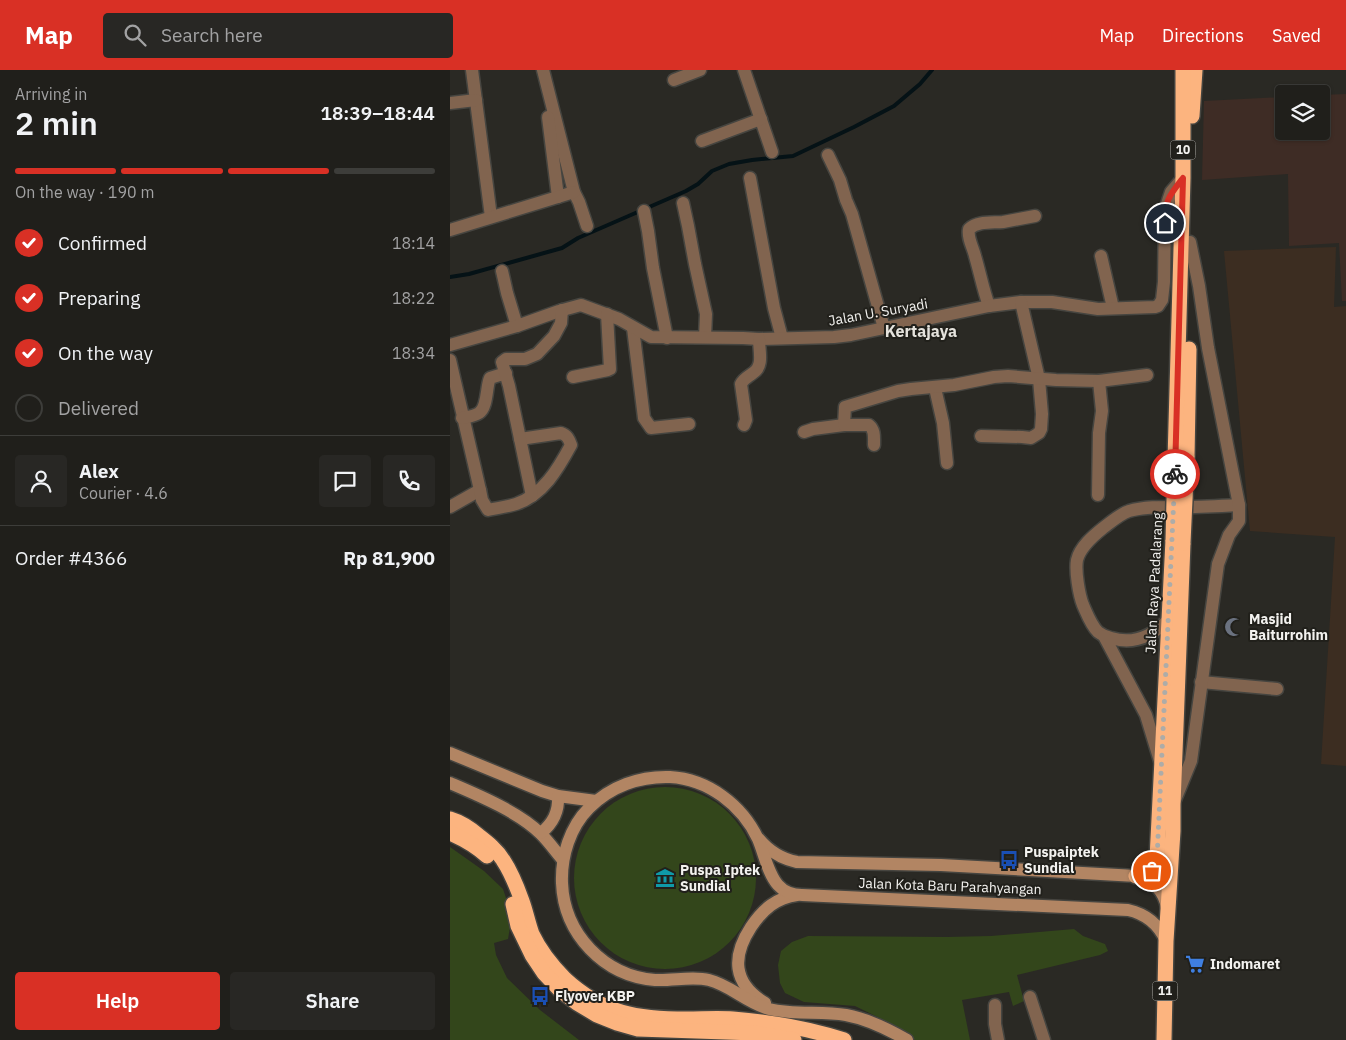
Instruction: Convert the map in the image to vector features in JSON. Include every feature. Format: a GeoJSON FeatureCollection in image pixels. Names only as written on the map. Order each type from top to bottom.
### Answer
{"type":"FeatureCollection","features":[{"type":"Feature","properties":{"kind":"highway","name":"Jalan Raya Padalarang"},"geometry":{"type":"LineString","coordinates":[[1181,458],[1183,70]]}},
{"type":"Feature","properties":{"kind":"highway","name":"Jalan Raya Padalarang"},"geometry":{"type":"LineString","coordinates":[[1164,1040],[1166,942],[1173,831],[1178,542],[1190,242],[1194,70]]}},
{"type":"Feature","properties":{"kind":"highway","name":"Jalan Raya Padalarang"},"geometry":{"type":"LineString","coordinates":[[1136,876],[1150,872],[1154,869],[1156,863],[1169,619],[1178,542]]}},
{"type":"Feature","properties":{"kind":"highway"},"geometry":{"type":"LineString","coordinates":[[450,819],[476,833],[492,846],[503,859],[522,901],[532,933],[543,953],[566,980],[599,1004],[633,1016],[687,1019],[731,1018],[783,1024],[844,1040]]}},
{"type":"Feature","properties":{"kind":"highway"},"geometry":{"type":"LineString","coordinates":[[450,833],[466,839],[491,860],[499,870],[512,901],[518,926],[532,955],[544,973],[560,990],[597,1015],[638,1029],[755,1033],[793,1040]]}},
{"type":"Feature","properties":{"kind":"main road"},"geometry":{"type":"LineString","coordinates":[[450,753],[542,791],[558,796],[596,801]]}},
{"type":"Feature","properties":{"kind":"main road","name":"Jalan Kota Baru Parahyangan"},"geometry":{"type":"LineString","coordinates":[[801,1013],[777,1011],[762,1007],[713,981],[705,979],[657,980],[634,976],[611,966],[592,952],[583,942],[569,918],[562,890],[562,875],[563,860],[574,828],[596,801],[624,785],[646,778],[670,777],[691,780],[710,788],[727,799],[739,811],[765,845],[783,858],[797,862],[941,865],[1136,876]]}},
{"type":"Feature","properties":{"kind":"main road"},"geometry":{"type":"LineString","coordinates":[[450,783],[525,821],[541,834],[563,860]]}},
{"type":"Feature","properties":{"kind":"main road"},"geometry":{"type":"LineString","coordinates":[[541,834],[555,817],[558,796]]}},
{"type":"Feature","properties":{"kind":"main road","name":"Jalan Kota Baru Parahyangan"},"geometry":{"type":"LineString","coordinates":[[754,833],[776,883],[790,894],[1124,909],[1136,912],[1153,922],[1160,930],[1166,942]]}},
{"type":"Feature","properties":{"kind":"main road","name":"Jalan Raya Padalarang"},"geometry":{"type":"LineString","coordinates":[[1136,876],[1149,880],[1158,888],[1165,899],[1168,918]]}},
{"type":"Feature","properties":{"kind":"main road"},"geometry":{"type":"LineString","coordinates":[[802,895],[788,897],[770,905],[757,918],[743,941],[738,963],[742,978],[748,988],[757,997],[778,1009],[801,1013],[837,1014],[854,1017],[882,1027],[907,1040]]}},
{"type":"Feature","properties":{"kind":"street"},"geometry":{"type":"LineString","coordinates":[[472,70],[491,217]]}},
{"type":"Feature","properties":{"kind":"street"},"geometry":{"type":"LineString","coordinates":[[542,70],[574,192],[587,226]]}},
{"type":"Feature","properties":{"kind":"street"},"geometry":{"type":"LineString","coordinates":[[542,70],[558,197]]}},
{"type":"Feature","properties":{"kind":"street"},"geometry":{"type":"LineString","coordinates":[[674,80],[700,70]]}},
{"type":"Feature","properties":{"kind":"street"},"geometry":{"type":"LineString","coordinates":[[744,70],[772,152]]}},
{"type":"Feature","properties":{"kind":"street"},"geometry":{"type":"LineString","coordinates":[[450,103],[476,100]]}},
{"type":"Feature","properties":{"kind":"street"},"geometry":{"type":"LineString","coordinates":[[702,141],[761,119]]}},
{"type":"Feature","properties":{"kind":"street"},"geometry":{"type":"LineString","coordinates":[[828,155],[840,180],[852,214],[884,328]]}},
{"type":"Feature","properties":{"kind":"street"},"geometry":{"type":"LineString","coordinates":[[750,178],[774,308],[782,338]]}},
{"type":"Feature","properties":{"kind":"street","name":"Jalan U. Suryadi"},"geometry":{"type":"LineString","coordinates":[[450,345],[581,305],[607,314],[651,337],[759,339],[851,335],[989,306],[1021,302],[1052,302],[1098,309],[1152,308],[1158,306],[1162,300],[1165,210],[1171,192],[1183,178]]}},
{"type":"Feature","properties":{"kind":"street"},"geometry":{"type":"LineString","coordinates":[[450,230],[574,192]]}},
{"type":"Feature","properties":{"kind":"street"},"geometry":{"type":"LineString","coordinates":[[683,203],[694,264],[706,314],[705,338]]}},
{"type":"Feature","properties":{"kind":"street"},"geometry":{"type":"LineString","coordinates":[[644,211],[666,338]]}},
{"type":"Feature","properties":{"kind":"street"},"geometry":{"type":"LineString","coordinates":[[989,306],[968,229],[982,223],[1035,216]]}},
{"type":"Feature","properties":{"kind":"street"},"geometry":{"type":"LineString","coordinates":[[1173,805],[1191,761],[1218,564],[1229,536],[1239,521],[1238,505],[1190,242]]}},
{"type":"Feature","properties":{"kind":"street"},"geometry":{"type":"LineString","coordinates":[[1101,256],[1113,308]]}},
{"type":"Feature","properties":{"kind":"street"},"geometry":{"type":"LineString","coordinates":[[502,271],[517,326]]}},
{"type":"Feature","properties":{"kind":"street"},"geometry":{"type":"LineString","coordinates":[[981,436],[1032,438],[1039,434],[1042,414],[1039,379],[1021,302]]}},
{"type":"Feature","properties":{"kind":"street"},"geometry":{"type":"LineString","coordinates":[[532,496],[506,373],[502,363],[504,359],[524,359],[533,356],[554,336],[561,323],[562,310]]}},
{"type":"Feature","properties":{"kind":"street"},"geometry":{"type":"LineString","coordinates":[[573,376],[610,369],[607,314]]}},
{"type":"Feature","properties":{"kind":"street"},"geometry":{"type":"LineString","coordinates":[[633,328],[645,421],[651,428],[689,424]]}},
{"type":"Feature","properties":{"kind":"street"},"geometry":{"type":"LineString","coordinates":[[744,425],[746,420],[741,384],[744,378],[759,368],[759,339]]}},
{"type":"Feature","properties":{"kind":"street"},"geometry":{"type":"LineString","coordinates":[[450,360],[482,500],[488,510],[515,505],[532,496],[549,480],[571,445],[566,434],[561,433],[520,439]]}},
{"type":"Feature","properties":{"kind":"street"},"geometry":{"type":"LineString","coordinates":[[462,418],[480,412],[486,398],[491,376],[506,373]]}},
{"type":"Feature","properties":{"kind":"street"},"geometry":{"type":"LineString","coordinates":[[844,425],[844,409],[846,406],[898,391],[936,388],[1001,377],[1017,376],[1039,379],[1099,381],[1147,375]]}},
{"type":"Feature","properties":{"kind":"street"},"geometry":{"type":"LineString","coordinates":[[1098,496],[1099,433],[1102,411],[1099,381]]}},
{"type":"Feature","properties":{"kind":"street"},"geometry":{"type":"LineString","coordinates":[[936,388],[947,463]]}},
{"type":"Feature","properties":{"kind":"street"},"geometry":{"type":"LineString","coordinates":[[804,432],[844,425],[869,425],[874,431],[874,444]]}},
{"type":"Feature","properties":{"kind":"street"},"geometry":{"type":"LineString","coordinates":[[450,507],[480,490]]}},
{"type":"Feature","properties":{"kind":"street"},"geometry":{"type":"LineString","coordinates":[[1169,619],[1161,628],[1142,638],[1125,641],[1104,636],[1097,631],[1080,597],[1078,588],[1078,560],[1086,544],[1108,524],[1128,512],[1160,507],[1238,505]]}},
{"type":"Feature","properties":{"kind":"street"},"geometry":{"type":"LineString","coordinates":[[1104,636],[1146,715],[1162,768]]}},
{"type":"Feature","properties":{"kind":"street"},"geometry":{"type":"LineString","coordinates":[[1201,682],[1277,688]]}},
{"type":"Feature","properties":{"kind":"street"},"geometry":{"type":"LineString","coordinates":[[1030,997],[1044,1040]]}},
{"type":"Feature","properties":{"kind":"street"},"geometry":{"type":"LineString","coordinates":[[995,1004],[995,1024],[998,1040]]}},
{"type":"Feature","properties":{"kind":"shaded area"},"geometry":{"type":"Polygon","coordinates":[[[1346,94],[1346,301],[1342,301],[1339,243],[1289,246],[1288,174],[1202,180],[1204,101],[1275,97],[1275,140],[1330,140],[1330,95],[1346,94]]]}},
{"type":"Feature","properties":{"kind":"shaded area"},"geometry":{"type":"Polygon","coordinates":[[[1336,247],[1334,307],[1346,306],[1346,766],[1321,764],[1335,537],[1250,531],[1224,251],[1336,247]]]}},
{"type":"Feature","properties":{"kind":"green space"},"geometry":{"type":"Polygon","coordinates":[[[674,787],[683,788],[708,797],[730,813],[746,835],[755,860],[755,896],[746,921],[730,943],[708,959],[692,965],[674,969],[656,969],[647,968],[622,959],[607,949],[594,936],[584,921],[575,896],[574,869],[575,860],[584,835],[594,820],[607,807],[622,797],[647,788],[674,787]]]}},
{"type":"Feature","properties":{"kind":"green space"},"geometry":{"type":"Polygon","coordinates":[[[450,847],[484,871],[503,889],[512,916],[508,939],[494,943],[496,955],[507,978],[540,1010],[579,1040],[450,1040],[450,847]]]}},
{"type":"Feature","properties":{"kind":"green space"},"geometry":{"type":"Polygon","coordinates":[[[1074,929],[1083,936],[1105,944],[1108,951],[1100,955],[1017,975],[1024,1001],[1013,1006],[1009,992],[962,1000],[970,1040],[915,1040],[896,1026],[855,1006],[804,1002],[785,993],[780,983],[778,965],[781,951],[792,942],[808,936],[991,936],[1074,929]]]}},
{"type":"Feature","properties":{"kind":"waterway"},"geometry":{"type":"LineString","coordinates":[[450,277],[469,274],[562,248],[578,238],[686,191],[698,184],[712,171],[729,164],[793,156],[894,106],[920,84],[932,70]]}},
{"type":"Feature","properties":{"kind":"way so far"},"geometry":{"type":"LineString","coordinates":[[1152,871],[1157,859],[1175,474]]}},
{"type":"Feature","properties":{"kind":"place","name":"Masjid Baiturrohim"},"geometry":{"type":"Point","coordinates":[1234,627]}},
{"type":"Feature","properties":{"kind":"place","name":"Puspaiptek Sundial"},"geometry":{"type":"Point","coordinates":[1009,860]}},
{"type":"Feature","properties":{"kind":"place","name":"Puspa Iptek Sundial"},"geometry":{"type":"Point","coordinates":[665,878]}},
{"type":"Feature","properties":{"kind":"place","name":"Indomaret"},"geometry":{"type":"Point","coordinates":[1195,964]}},
{"type":"Feature","properties":{"kind":"place","name":"Flyover KBP"},"geometry":{"type":"Point","coordinates":[540,996]}},
{"type":"Feature","properties":{"kind":"district","name":"Kertajaya"},"geometry":{"type":"Point","coordinates":[921,331]}},
{"type":"Feature","properties":{"kind":"route"},"geometry":{"type":"LineString","coordinates":[[1165,223],[1165,210],[1169,195],[1183,178],[1175,474]]}}]}
